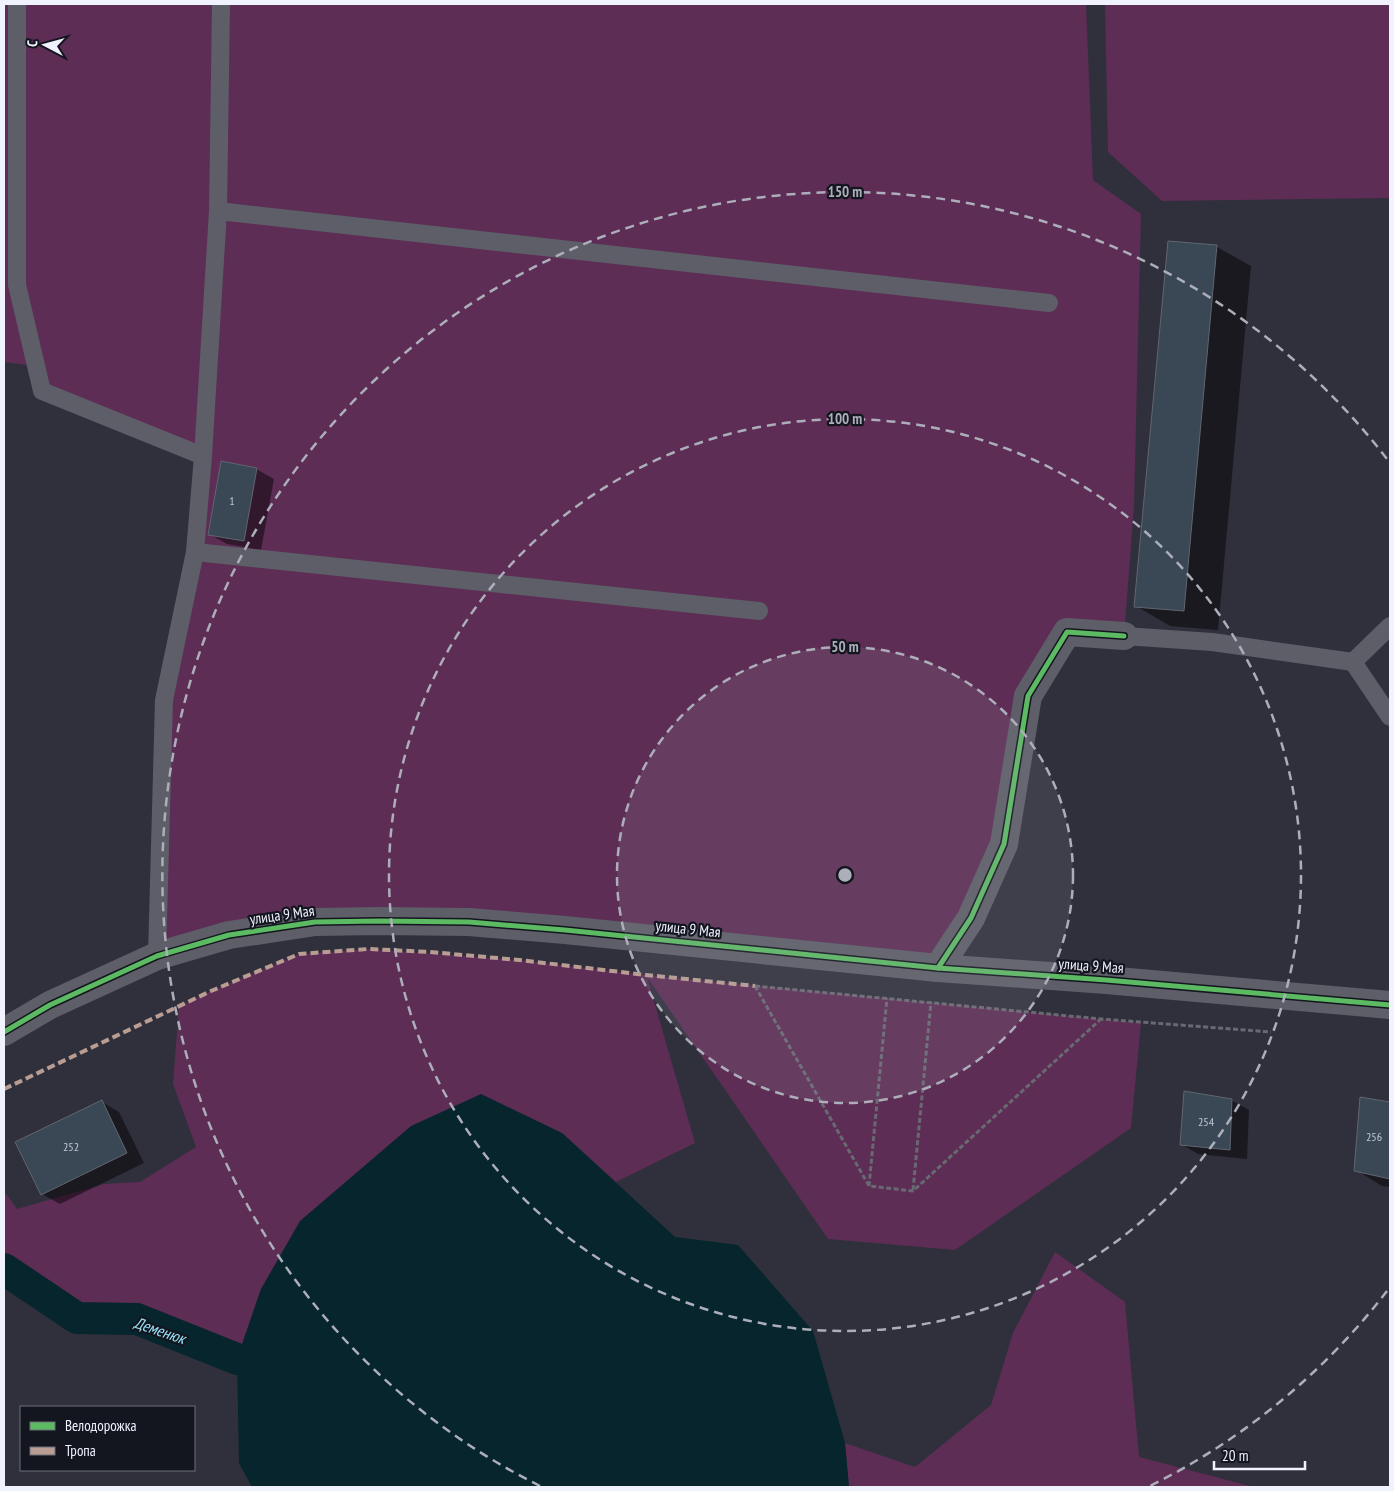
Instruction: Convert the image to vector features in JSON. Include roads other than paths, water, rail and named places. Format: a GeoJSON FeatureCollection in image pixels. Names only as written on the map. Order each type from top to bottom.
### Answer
{"type":"FeatureCollection","features":[{"type":"Feature","properties":{"kind":"street"},"geometry":{"type":"LineString","coordinates":[[938,968],[971,918],[1004,844],[1028,696],[1066,632],[1124,636]]}},
{"type":"Feature","properties":{"kind":"street","name":"улица 9 Мая"},"geometry":{"type":"LineString","coordinates":[[4,1032],[50,1006],[156,956],[230,935],[315,922],[469,922],[566,930],[938,968],[1106,980],[1390,1005]]}},
{"type":"Feature","properties":{"kind":"lane"},"geometry":{"type":"LineString","coordinates":[[17,4],[17,285],[42,391],[203,456]]}},
{"type":"Feature","properties":{"kind":"lane"},"geometry":{"type":"LineString","coordinates":[[156,956],[164,700],[195,552],[203,456],[218,211],[221,4]]}},
{"type":"Feature","properties":{"kind":"lane"},"geometry":{"type":"LineString","coordinates":[[218,211],[1049,303]]}},
{"type":"Feature","properties":{"kind":"lane"},"geometry":{"type":"LineString","coordinates":[[195,552],[759,611]]}},
{"type":"Feature","properties":{"kind":"lane"},"geometry":{"type":"LineString","coordinates":[[1352,662],[1390,626]]}},
{"type":"Feature","properties":{"kind":"lane"},"geometry":{"type":"LineString","coordinates":[[1124,636],[1212,642],[1352,662],[1390,717]]}},
{"type":"Feature","properties":{"kind":"water"},"geometry":{"type":"Polygon","coordinates":[[[481,1094],[562,1133],[675,1237],[738,1245],[813,1331],[845,1443],[849,1487],[252,1487],[239,1463],[237,1359],[261,1289],[300,1221],[411,1126],[481,1094]]]}},
{"type":"Feature","properties":{"kind":"waterway","name":"Деменюк"},"geometry":{"type":"LineString","coordinates":[[4,1269],[77,1318],[137,1319],[237,1359]]}}]}
